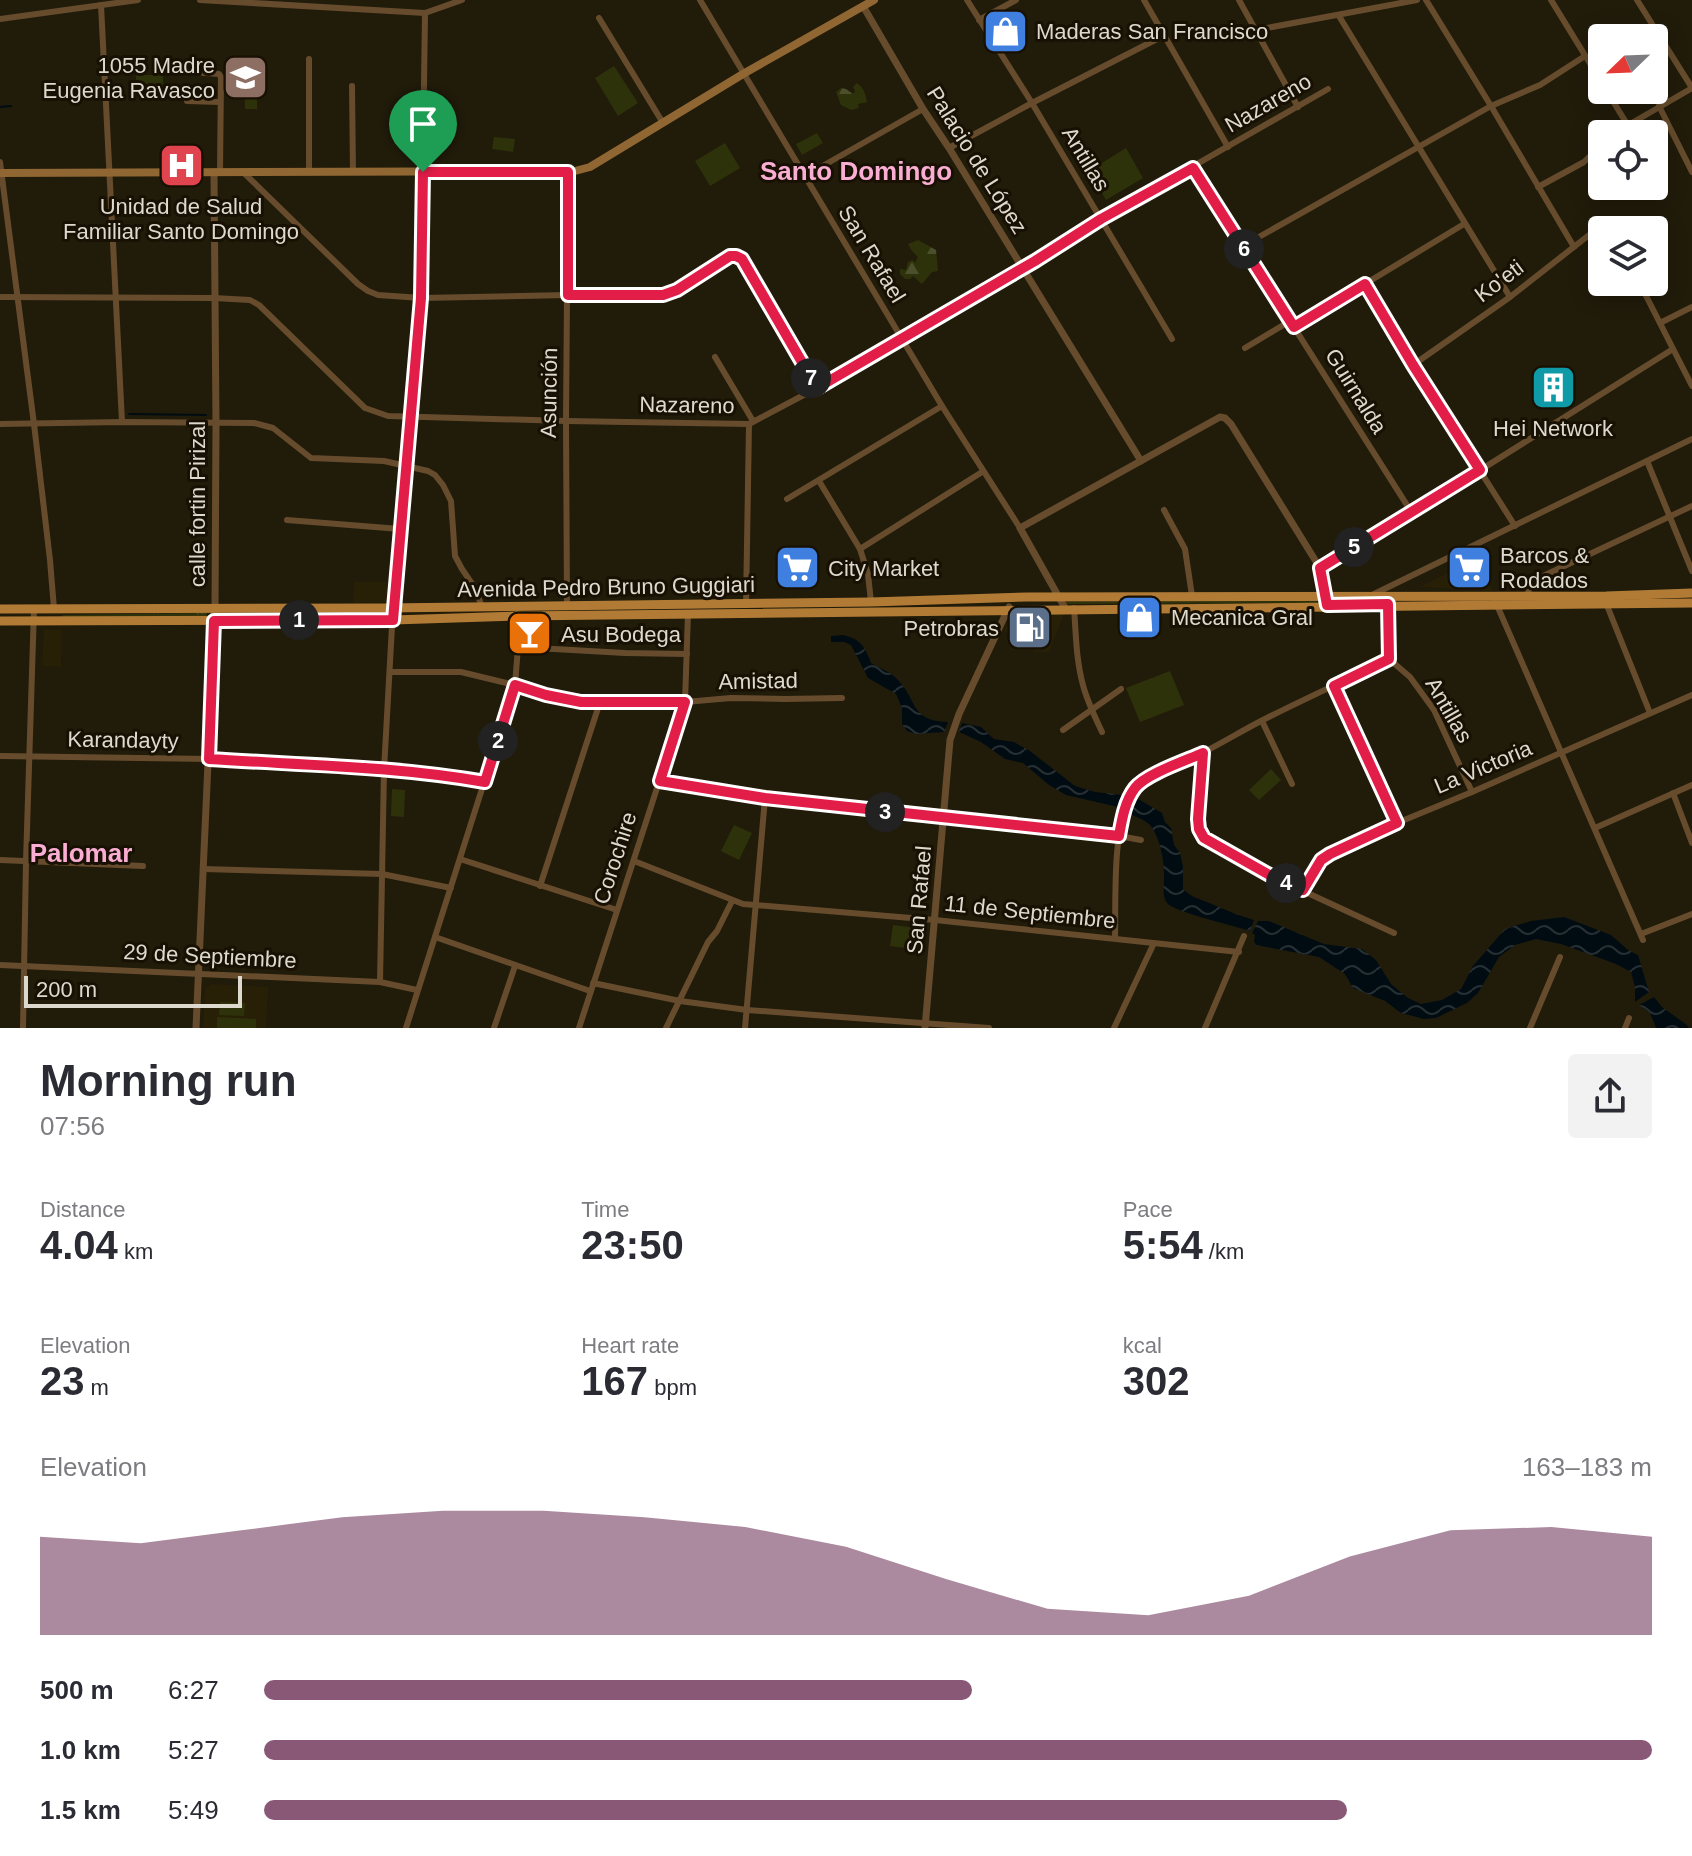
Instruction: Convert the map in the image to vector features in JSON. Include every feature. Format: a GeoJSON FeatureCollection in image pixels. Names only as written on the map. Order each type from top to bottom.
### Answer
{"type":"FeatureCollection","features":[{"type":"Feature","properties":{"kind":"main road"},"geometry":{"type":"LineString","coordinates":[[1,173],[568,172],[590,167],[862,3],[874,0]]}},
{"type":"Feature","properties":{"kind":"main road","name":"Avenida Pedro Bruno Guggiari"},"geometry":{"type":"LineString","coordinates":[[746,608],[1013,597],[1192,596],[1388,604],[1606,600],[1692,593]]}},
{"type":"Feature","properties":{"kind":"main road","name":"Avenida Pedro Bruno Guggiari"},"geometry":{"type":"LineString","coordinates":[[0,621],[393,620],[567,610],[1069,608],[1371,596],[1495,601],[1527,596],[1692,603]]}},
{"type":"Feature","properties":{"kind":"main road","name":"Avenida Pedro Bruno Guggiari"},"geometry":{"type":"LineString","coordinates":[[0,609],[482,607],[518,611]]}},
{"type":"Feature","properties":{"kind":"street"},"geometry":{"type":"LineString","coordinates":[[0,19],[138,0]]}},
{"type":"Feature","properties":{"kind":"street"},"geometry":{"type":"LineString","coordinates":[[200,0],[425,13],[462,0]]}},
{"type":"Feature","properties":{"kind":"street","name":"San Rafael"},"geometry":{"type":"LineString","coordinates":[[700,0],[982,472],[1020,528],[1059,597],[1069,608]]}},
{"type":"Feature","properties":{"kind":"street","name":"Antillas"},"geometry":{"type":"LineString","coordinates":[[967,0],[1172,339]]}},
{"type":"Feature","properties":{"kind":"street"},"geometry":{"type":"LineString","coordinates":[[979,20],[1016,0]]}},
{"type":"Feature","properties":{"kind":"street"},"geometry":{"type":"LineString","coordinates":[[1144,0],[1228,147]]}},
{"type":"Feature","properties":{"kind":"street"},"geometry":{"type":"LineString","coordinates":[[1239,0],[1298,107]]}},
{"type":"Feature","properties":{"kind":"street"},"geometry":{"type":"LineString","coordinates":[[1256,30],[1415,0]]}},
{"type":"Feature","properties":{"kind":"street"},"geometry":{"type":"LineString","coordinates":[[1426,0],[1574,247]]}},
{"type":"Feature","properties":{"kind":"street"},"geometry":{"type":"LineString","coordinates":[[1551,0],[1588,61]]}},
{"type":"Feature","properties":{"kind":"street"},"geometry":{"type":"LineString","coordinates":[[1634,120],[1692,88],[1637,0]]}},
{"type":"Feature","properties":{"kind":"street","name":"Palacio de López"},"geometry":{"type":"LineString","coordinates":[[862,3],[923,109],[1141,461]]}},
{"type":"Feature","properties":{"kind":"street"},"geometry":{"type":"LineString","coordinates":[[101,5],[122,422]]}},
{"type":"Feature","properties":{"kind":"street"},"geometry":{"type":"LineString","coordinates":[[380,982],[384,770],[393,608],[421,298],[425,13]]}},
{"type":"Feature","properties":{"kind":"street"},"geometry":{"type":"LineString","coordinates":[[1339,16],[1510,297]]}},
{"type":"Feature","properties":{"kind":"street"},"geometry":{"type":"LineString","coordinates":[[599,18],[663,123]]}},
{"type":"Feature","properties":{"kind":"street"},"geometry":{"type":"LineString","coordinates":[[949,148],[1163,36]]}},
{"type":"Feature","properties":{"kind":"street"},"geometry":{"type":"LineString","coordinates":[[1243,246],[1491,106],[1540,85],[1585,56]]}},
{"type":"Feature","properties":{"kind":"street"},"geometry":{"type":"LineString","coordinates":[[309,59],[309,172]]}},
{"type":"Feature","properties":{"kind":"street","name":"calle fortin Pirizal"},"geometry":{"type":"LineString","coordinates":[[179,71],[219,74],[221,77],[214,298],[215,608],[196,1028]]}},
{"type":"Feature","properties":{"kind":"street"},"geometry":{"type":"LineString","coordinates":[[352,86],[353,172]]}},
{"type":"Feature","properties":{"kind":"street","name":"Nazareno"},"geometry":{"type":"LineString","coordinates":[[0,297],[250,300],[259,305],[365,408],[388,416],[751,422],[817,388],[1101,219],[1328,89]]}},
{"type":"Feature","properties":{"kind":"street"},"geometry":{"type":"LineString","coordinates":[[187,101],[220,102]]}},
{"type":"Feature","properties":{"kind":"street"},"geometry":{"type":"LineString","coordinates":[[1659,106],[1692,172]]}},
{"type":"Feature","properties":{"kind":"street"},"geometry":{"type":"LineString","coordinates":[[805,176],[923,109]]}},
{"type":"Feature","properties":{"kind":"street"},"geometry":{"type":"LineString","coordinates":[[1538,187],[1588,159]]}},
{"type":"Feature","properties":{"kind":"street"},"geometry":{"type":"LineString","coordinates":[[0,162],[50,560],[53,621]]}},
{"type":"Feature","properties":{"kind":"street","name":"Guirnalda"},"geometry":{"type":"LineString","coordinates":[[1193,168],[1412,513]]}},
{"type":"Feature","properties":{"kind":"street"},"geometry":{"type":"LineString","coordinates":[[243,172],[358,284],[378,295],[421,298],[663,295],[677,290],[730,256],[736,256],[742,259],[817,388]]}},
{"type":"Feature","properties":{"kind":"street","name":"Asunción"},"geometry":{"type":"LineString","coordinates":[[567,610],[568,172]]}},
{"type":"Feature","properties":{"kind":"street"},"geometry":{"type":"LineString","coordinates":[[1245,348],[1365,284],[1464,224]]}},
{"type":"Feature","properties":{"kind":"street","name":"Ko'eti"},"geometry":{"type":"LineString","coordinates":[[1413,365],[1510,297],[1588,236]]}},
{"type":"Feature","properties":{"kind":"street"},"geometry":{"type":"LineString","coordinates":[[1365,284],[1515,526]]}},
{"type":"Feature","properties":{"kind":"street"},"geometry":{"type":"LineString","coordinates":[[1646,296],[1692,386]]}},
{"type":"Feature","properties":{"kind":"street"},"geometry":{"type":"LineString","coordinates":[[1660,323],[1692,307]]}},
{"type":"Feature","properties":{"kind":"street"},"geometry":{"type":"LineString","coordinates":[[1320,568],[1673,349]]}},
{"type":"Feature","properties":{"kind":"street"},"geometry":{"type":"LineString","coordinates":[[715,357],[751,422],[746,608]]}},
{"type":"Feature","properties":{"kind":"street"},"geometry":{"type":"LineString","coordinates":[[787,499],[942,406]]}},
{"type":"Feature","properties":{"kind":"street"},"geometry":{"type":"LineString","coordinates":[[1020,528],[1206,423],[1222,417],[1231,424],[1320,568],[1326,600]]}},
{"type":"Feature","properties":{"kind":"street"},"geometry":{"type":"LineString","coordinates":[[0,424],[254,423],[273,428],[311,458],[368,459],[428,471],[435,475],[448,493],[453,511],[455,556],[475,588],[482,607]]}},
{"type":"Feature","properties":{"kind":"street"},"geometry":{"type":"LineString","coordinates":[[1371,596],[1692,439]]}},
{"type":"Feature","properties":{"kind":"street"},"geometry":{"type":"LineString","coordinates":[[1647,461],[1692,571]]}},
{"type":"Feature","properties":{"kind":"street"},"geometry":{"type":"LineString","coordinates":[[860,549],[982,472]]}},
{"type":"Feature","properties":{"kind":"street"},"geometry":{"type":"LineString","coordinates":[[819,481],[860,549],[868,574],[871,602]]}},
{"type":"Feature","properties":{"kind":"street"},"geometry":{"type":"LineString","coordinates":[[1527,596],[1531,584],[1541,577],[1692,506]]}},
{"type":"Feature","properties":{"kind":"street"},"geometry":{"type":"LineString","coordinates":[[1164,510],[1185,549],[1192,596]]}},
{"type":"Feature","properties":{"kind":"street"},"geometry":{"type":"LineString","coordinates":[[287,520],[400,529]]}},
{"type":"Feature","properties":{"kind":"street","name":"San Rafael"},"geometry":{"type":"LineString","coordinates":[[926,1025],[950,740],[1013,597]]}},
{"type":"Feature","properties":{"kind":"street"},"geometry":{"type":"LineString","coordinates":[[1606,600],[1650,713]]}},
{"type":"Feature","properties":{"kind":"street"},"geometry":{"type":"LineString","coordinates":[[1495,601],[1642,937],[1692,914]]}},
{"type":"Feature","properties":{"kind":"street"},"geometry":{"type":"LineString","coordinates":[[1115,938],[1119,836],[1131,795],[1143,781],[1389,659],[1388,604]]}},
{"type":"Feature","properties":{"kind":"street"},"geometry":{"type":"LineString","coordinates":[[1069,608],[1082,683],[1102,732]]}},
{"type":"Feature","properties":{"kind":"street"},"geometry":{"type":"LineString","coordinates":[[23,1028],[34,609]]}},
{"type":"Feature","properties":{"kind":"street","name":"Corochire"},"geometry":{"type":"LineString","coordinates":[[579,1028],[685,702],[688,609]]}},
{"type":"Feature","properties":{"kind":"street"},"geometry":{"type":"LineString","coordinates":[[406,1028],[515,685],[518,611]]}},
{"type":"Feature","properties":{"kind":"street"},"geometry":{"type":"LineString","coordinates":[[518,647],[687,654]]}},
{"type":"Feature","properties":{"kind":"street","name":"Antillas"},"geometry":{"type":"LineString","coordinates":[[1389,659],[1410,677],[1434,710],[1472,792]]}},
{"type":"Feature","properties":{"kind":"street","name":"Amistad"},"geometry":{"type":"LineString","coordinates":[[391,672],[461,672],[564,700],[685,702],[731,698],[842,698]]}},
{"type":"Feature","properties":{"kind":"street"},"geometry":{"type":"LineString","coordinates":[[1334,686],[1397,823]]}},
{"type":"Feature","properties":{"kind":"street"},"geometry":{"type":"LineString","coordinates":[[1063,730],[1121,689]]}},
{"type":"Feature","properties":{"kind":"street","name":"La Victoria"},"geometry":{"type":"LineString","coordinates":[[1303,890],[1321,860],[1330,854],[1692,695]]}},
{"type":"Feature","properties":{"kind":"street"},"geometry":{"type":"LineString","coordinates":[[540,886],[600,702]]}},
{"type":"Feature","properties":{"kind":"street"},"geometry":{"type":"LineString","coordinates":[[1262,721],[1292,784]]}},
{"type":"Feature","properties":{"kind":"street"},"geometry":{"type":"LineString","coordinates":[[1203,753],[1198,819],[1204,838],[1273,877],[1394,933]]}},
{"type":"Feature","properties":{"kind":"street","name":"Karandayty"},"geometry":{"type":"LineString","coordinates":[[0,756],[209,759],[448,775],[485,782]]}},
{"type":"Feature","properties":{"kind":"street"},"geometry":{"type":"LineString","coordinates":[[660,781],[765,798],[1141,840]]}},
{"type":"Feature","properties":{"kind":"street"},"geometry":{"type":"LineString","coordinates":[[1595,828],[1692,785]]}},
{"type":"Feature","properties":{"kind":"street"},"geometry":{"type":"LineString","coordinates":[[1673,793],[1692,843]]}},
{"type":"Feature","properties":{"kind":"street"},"geometry":{"type":"LineString","coordinates":[[745,1028],[765,798]]}},
{"type":"Feature","properties":{"kind":"street"},"geometry":{"type":"LineString","coordinates":[[460,859],[617,910]]}},
{"type":"Feature","properties":{"kind":"street"},"geometry":{"type":"LineString","coordinates":[[0,860],[143,866]]}},
{"type":"Feature","properties":{"kind":"street","name":"11 de Septiembre"},"geometry":{"type":"LineString","coordinates":[[634,861],[732,901],[755,906],[935,920],[1239,952]]}},
{"type":"Feature","properties":{"kind":"street"},"geometry":{"type":"LineString","coordinates":[[203,869],[382,874],[451,888]]}},
{"type":"Feature","properties":{"kind":"street"},"geometry":{"type":"LineString","coordinates":[[666,1028],[732,901]]}},
{"type":"Feature","properties":{"kind":"street"},"geometry":{"type":"LineString","coordinates":[[1205,1028],[1244,936]]}},
{"type":"Feature","properties":{"kind":"street"},"geometry":{"type":"LineString","coordinates":[[435,937],[515,966],[591,987],[747,1010],[989,1028]]}},
{"type":"Feature","properties":{"kind":"street"},"geometry":{"type":"LineString","coordinates":[[1114,1028],[1154,943]]}},
{"type":"Feature","properties":{"kind":"street"},"geometry":{"type":"LineString","coordinates":[[1530,1028],[1560,957]]}},
{"type":"Feature","properties":{"kind":"street","name":"29 de Septiembre"},"geometry":{"type":"LineString","coordinates":[[0,965],[380,982],[417,990]]}},
{"type":"Feature","properties":{"kind":"street"},"geometry":{"type":"LineString","coordinates":[[494,1028],[515,966]]}},
{"type":"Feature","properties":{"kind":"street"},"geometry":{"type":"LineString","coordinates":[[1625,1028],[1629,1018]]}},
{"type":"Feature","properties":{"kind":"shaded area"},"geometry":{"type":"Polygon","coordinates":[[[1476,558],[1492,591],[1420,587],[1476,558]]]}},
{"type":"Feature","properties":{"kind":"shaded area"},"geometry":{"type":"Polygon","coordinates":[[[354,582],[390,582],[388,602],[353,603],[354,582]]]}},
{"type":"Feature","properties":{"kind":"shaded area"},"geometry":{"type":"Polygon","coordinates":[[[1064,614],[1049,652],[1033,652],[1034,646],[1004,631],[1009,617],[1064,614]]]}},
{"type":"Feature","properties":{"kind":"shaded area"},"geometry":{"type":"Polygon","coordinates":[[[44,629],[62,630],[61,667],[42,666],[44,629]]]}},
{"type":"Feature","properties":{"kind":"shaded area"},"geometry":{"type":"Polygon","coordinates":[[[211,984],[268,987],[266,1028],[203,1028],[205,989],[211,984]]]}},
{"type":"Feature","properties":{"kind":"green space"},"geometry":{"type":"Polygon","coordinates":[[[614,66],[638,103],[618,116],[595,78],[614,66]]]}},
{"type":"Feature","properties":{"kind":"green space"},"geometry":{"type":"Polygon","coordinates":[[[136,75],[163,75],[163,87],[136,88],[136,75]]]}},
{"type":"Feature","properties":{"kind":"green space"},"geometry":{"type":"Polygon","coordinates":[[[857,83],[864,91],[867,102],[851,110],[841,105],[836,92],[841,88],[853,94],[857,83]]]}},
{"type":"Feature","properties":{"kind":"green space"},"geometry":{"type":"Polygon","coordinates":[[[245,87],[257,87],[257,109],[245,109],[245,87]]]}},
{"type":"Feature","properties":{"kind":"green space"},"geometry":{"type":"Polygon","coordinates":[[[817,133],[823,143],[802,155],[796,144],[817,133]]]}},
{"type":"Feature","properties":{"kind":"green space"},"geometry":{"type":"Polygon","coordinates":[[[494,137],[515,139],[513,152],[492,149],[494,137]]]}},
{"type":"Feature","properties":{"kind":"green space"},"geometry":{"type":"Polygon","coordinates":[[[725,143],[740,168],[710,186],[695,161],[725,143]]]}},
{"type":"Feature","properties":{"kind":"green space"},"geometry":{"type":"Polygon","coordinates":[[[1126,148],[1143,178],[1106,200],[1089,171],[1126,148]]]}},
{"type":"Feature","properties":{"kind":"green space"},"geometry":{"type":"Polygon","coordinates":[[[918,240],[936,250],[938,271],[932,272],[922,284],[913,276],[905,279],[900,274],[900,269],[906,270],[908,262],[913,260],[915,263],[918,257],[908,244],[918,240]]]}},
{"type":"Feature","properties":{"kind":"green space"},"geometry":{"type":"Polygon","coordinates":[[[1317,599],[1317,603],[1065,602],[1317,599]]]}},
{"type":"Feature","properties":{"kind":"green space"},"geometry":{"type":"Polygon","coordinates":[[[383,612],[383,615],[220,615],[383,612]]]}},
{"type":"Feature","properties":{"kind":"green space"},"geometry":{"type":"Polygon","coordinates":[[[206,613],[207,618],[61,618],[63,615],[206,613]]]}},
{"type":"Feature","properties":{"kind":"green space"},"geometry":{"type":"Polygon","coordinates":[[[1170,671],[1184,705],[1140,722],[1126,688],[1170,671]]]}},
{"type":"Feature","properties":{"kind":"green space"},"geometry":{"type":"Polygon","coordinates":[[[1271,769],[1281,780],[1259,800],[1249,790],[1271,769]]]}},
{"type":"Feature","properties":{"kind":"green space"},"geometry":{"type":"Polygon","coordinates":[[[392,789],[405,790],[404,817],[391,816],[392,789]]]}},
{"type":"Feature","properties":{"kind":"green space"},"geometry":{"type":"Polygon","coordinates":[[[734,825],[752,833],[739,860],[721,851],[734,825]]]}},
{"type":"Feature","properties":{"kind":"green space"},"geometry":{"type":"Polygon","coordinates":[[[893,925],[925,929],[922,950],[890,946],[893,925]]]}},
{"type":"Feature","properties":{"kind":"green space"},"geometry":{"type":"Polygon","coordinates":[[[220,1002],[245,1003],[244,1016],[219,1015],[220,1002]]]}},
{"type":"Feature","properties":{"kind":"green space"},"geometry":{"type":"Polygon","coordinates":[[[217,1017],[256,1019],[256,1028],[217,1028],[217,1017]]]}},
{"type":"Feature","properties":{"kind":"water"},"geometry":{"type":"Polygon","coordinates":[[[843,635],[858,641],[871,663],[898,680],[921,714],[936,721],[948,722],[944,732],[916,734],[907,731],[902,724],[902,708],[896,694],[868,678],[851,645],[831,642],[831,636],[843,635]]]}},
{"type":"Feature","properties":{"kind":"water"},"geometry":{"type":"Polygon","coordinates":[[[962,723],[981,727],[994,739],[1014,742],[1075,786],[1122,795],[1118,807],[1066,795],[1023,763],[1005,759],[981,742],[959,732],[962,723]]]}},
{"type":"Feature","properties":{"kind":"water"},"geometry":{"type":"Polygon","coordinates":[[[1135,797],[1162,813],[1171,828],[1183,867],[1183,889],[1190,895],[1254,920],[1250,931],[1192,914],[1167,903],[1163,858],[1157,836],[1148,823],[1128,813],[1135,797]]]}},
{"type":"Feature","properties":{"kind":"water"},"geometry":{"type":"Polygon","coordinates":[[[1564,917],[1611,935],[1638,955],[1649,992],[1635,1002],[1631,972],[1561,944],[1536,939],[1515,945],[1499,957],[1478,993],[1467,1003],[1436,1018],[1424,1019],[1401,1013],[1385,1001],[1353,988],[1345,974],[1319,957],[1256,945],[1252,933],[1258,921],[1269,921],[1324,944],[1362,949],[1376,960],[1391,984],[1421,1004],[1442,1000],[1461,989],[1473,966],[1505,929],[1531,921],[1564,917]]]}},
{"type":"Feature","properties":{"kind":"water"},"geometry":{"type":"Polygon","coordinates":[[[1654,997],[1689,1028],[1656,1028],[1650,1013],[1639,1005],[1654,997]]]}},
{"type":"Feature","properties":{"kind":"waterway"},"geometry":{"type":"LineString","coordinates":[[0,107],[11,106]]}},
{"type":"Feature","properties":{"kind":"waterway"},"geometry":{"type":"LineString","coordinates":[[129,414],[206,415]]}},
{"type":"Feature","properties":{"kind":"place","name":"Maderas San Francisco"},"geometry":{"type":"Point","coordinates":[1005,31]}},
{"type":"Feature","properties":{"kind":"place","name":"1055 Madre Eugenia Ravasco"},"geometry":{"type":"Point","coordinates":[246,78]}},
{"type":"Feature","properties":{"kind":"place","name":"Unidad de Salud Familiar Santo Domingo"},"geometry":{"type":"Point","coordinates":[181,165]}},
{"type":"Feature","properties":{"kind":"place","name":"Hei Network"},"geometry":{"type":"Point","coordinates":[1553,387]}},
{"type":"Feature","properties":{"kind":"place","name":"City Market"},"geometry":{"type":"Point","coordinates":[797,568]}},
{"type":"Feature","properties":{"kind":"place","name":"Barcos & Rodados"},"geometry":{"type":"Point","coordinates":[1469,568]}},
{"type":"Feature","properties":{"kind":"place","name":"Mecanica Gral"},"geometry":{"type":"Point","coordinates":[1140,617]}},
{"type":"Feature","properties":{"kind":"place","name":"Petrobras"},"geometry":{"type":"Point","coordinates":[1030,628]}},
{"type":"Feature","properties":{"kind":"place","name":"Asu Bodega"},"geometry":{"type":"Point","coordinates":[530,634]}},
{"type":"Feature","properties":{"kind":"district","name":"Santo Domingo"},"geometry":{"type":"Point","coordinates":[856,171]}},
{"type":"Feature","properties":{"kind":"district","name":"Palomar"},"geometry":{"type":"Point","coordinates":[81,853]}},
{"type":"Feature","properties":{"kind":"route"},"geometry":{"type":"LineString","coordinates":[[1193,168],[1294,327],[1365,284],[1480,470],[1320,568],[1327,605],[1388,604],[1389,659],[1334,686],[1397,823],[1321,860],[1303,890],[1273,877],[1204,838],[1198,819],[1203,753],[1138,784],[1123,814],[1119,836],[765,798],[660,781],[685,702],[581,702],[515,685],[485,782],[448,775],[209,759],[214,621],[393,620],[421,298],[423,172],[568,172],[568,295],[663,295],[677,290],[730,256],[742,259],[817,388],[1101,219],[1193,168]]}}]}
